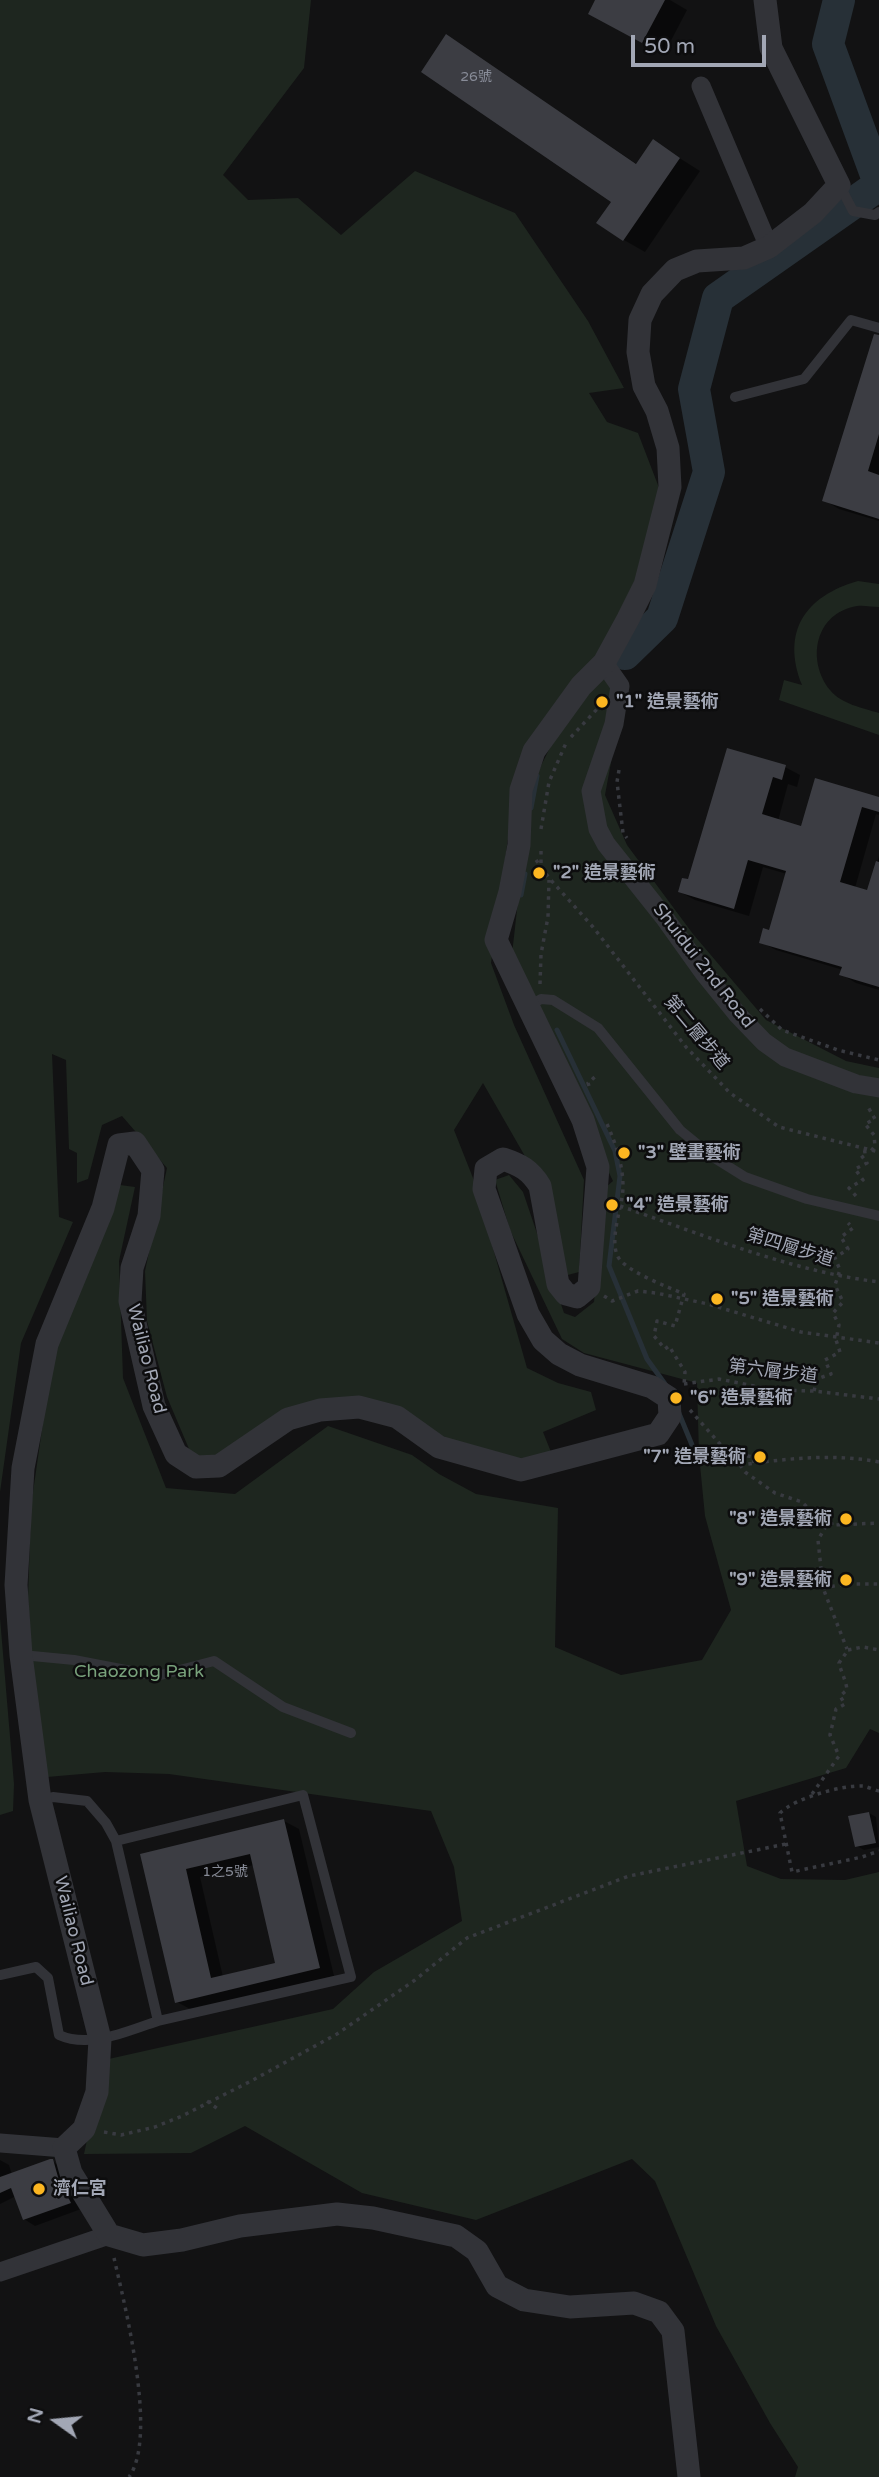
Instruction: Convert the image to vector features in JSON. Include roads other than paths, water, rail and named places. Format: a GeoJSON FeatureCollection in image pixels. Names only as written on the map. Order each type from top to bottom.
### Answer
{"type":"FeatureCollection","features":[{"type":"Feature","properties":{"kind":"street"},"geometry":{"type":"LineString","coordinates":[[534,1003],[496,940],[510,892],[519,845],[521,790],[534,751],[561,711],[604,663],[645,585],[670,487],[668,448],[657,411],[644,386],[638,352],[640,320],[652,294],[675,270],[697,261],[744,258],[769,247],[813,213],[839,185],[771,48],[765,0]]}},
{"type":"Feature","properties":{"kind":"street"},"geometry":{"type":"LineString","coordinates":[[701,86],[769,247]]}},
{"type":"Feature","properties":{"kind":"street","name":"Shuidui 2nd Road"},"geometry":{"type":"LineString","coordinates":[[604,663],[621,686],[614,724],[591,791],[598,829],[606,844],[704,973],[764,1042],[785,1057],[856,1084],[879,1088]]}},
{"type":"Feature","properties":{"kind":"street","name":"Wailiao Road"},"geometry":{"type":"LineString","coordinates":[[64,2148],[85,2129],[97,2092],[100,2039],[40,1800],[21,1655],[16,1585],[23,1468],[47,1344],[103,1208],[118,1146],[135,1143],[153,1170],[149,1216],[132,1268],[130,1301],[154,1406],[176,1454],[196,1467],[219,1466],[288,1419],[320,1410],[359,1407],[397,1417],[439,1447],[521,1470],[659,1434],[670,1416],[678,1391],[652,1387],[580,1365],[559,1354],[543,1340],[528,1314],[484,1189],[486,1169],[503,1159],[523,1166],[532,1173],[540,1186],[558,1284],[566,1294],[578,1297],[589,1287],[598,1167],[583,1120],[534,1003]]}},
{"type":"Feature","properties":{"kind":"street"},"geometry":{"type":"LineString","coordinates":[[0,2143],[64,2148],[71,2174],[109,2235]]}},
{"type":"Feature","properties":{"kind":"street"},"geometry":{"type":"LineString","coordinates":[[0,2272],[109,2235],[143,2245],[182,2240],[240,2226],[337,2214],[373,2218],[456,2236],[477,2251],[497,2286],[524,2300],[570,2307],[634,2303],[659,2312],[673,2331],[689,2477]]}},
{"type":"Feature","properties":{"kind":"lane"},"geometry":{"type":"LineString","coordinates":[[839,185],[853,211],[875,215],[879,212]]}},
{"type":"Feature","properties":{"kind":"lane"},"geometry":{"type":"LineString","coordinates":[[735,397],[804,379],[851,320],[879,328]]}},
{"type":"Feature","properties":{"kind":"lane"},"geometry":{"type":"LineString","coordinates":[[534,1003],[553,1000],[598,1028],[680,1130],[713,1157],[745,1177],[807,1199],[879,1216]]}},
{"type":"Feature","properties":{"kind":"lane"},"geometry":{"type":"LineString","coordinates":[[21,1655],[74,1660],[157,1676],[214,1661],[283,1707],[351,1733]]}},
{"type":"Feature","properties":{"kind":"lane"},"geometry":{"type":"LineString","coordinates":[[0,1975],[36,1967],[48,1978],[59,2035],[73,2041],[100,2039],[158,2021],[351,1977],[303,1795],[116,1841]]}},
{"type":"Feature","properties":{"kind":"lane"},"geometry":{"type":"LineString","coordinates":[[40,1800],[53,1797],[87,1801],[106,1823],[116,1841],[158,2021]]}},
{"type":"Feature","properties":{"kind":"waterway"},"geometry":{"type":"LineString","coordinates":[[839,0],[828,44],[879,183]]}},
{"type":"Feature","properties":{"kind":"waterway"},"geometry":{"type":"LineString","coordinates":[[625,654],[662,618],[709,472],[694,389],[718,298],[879,185]]}},
{"type":"Feature","properties":{"kind":"waterway"},"geometry":{"type":"LineString","coordinates":[[531,808],[537,776]]}},
{"type":"Feature","properties":{"kind":"waterway"},"geometry":{"type":"LineString","coordinates":[[521,895],[525,874]]}},
{"type":"Feature","properties":{"kind":"waterway"},"geometry":{"type":"LineString","coordinates":[[557,1030],[615,1151],[620,1176],[609,1266],[647,1359],[665,1384]]}},
{"type":"Feature","properties":{"kind":"waterway"},"geometry":{"type":"LineString","coordinates":[[678,1411],[697,1457]]}},
{"type":"Feature","properties":{"kind":"place","name":"\"1\" 造景藝術"},"geometry":{"type":"Point","coordinates":[602,702]}},
{"type":"Feature","properties":{"kind":"place","name":"\"2\" 造景藝術"},"geometry":{"type":"Point","coordinates":[539,873]}},
{"type":"Feature","properties":{"kind":"place","name":"\"3\" 壁畫藝術"},"geometry":{"type":"Point","coordinates":[624,1153]}},
{"type":"Feature","properties":{"kind":"place","name":"\"4\" 造景藝術"},"geometry":{"type":"Point","coordinates":[612,1205]}},
{"type":"Feature","properties":{"kind":"place","name":"\"5\" 造景藝術"},"geometry":{"type":"Point","coordinates":[717,1299]}},
{"type":"Feature","properties":{"kind":"place","name":"\"6\" 造景藝術"},"geometry":{"type":"Point","coordinates":[676,1398]}},
{"type":"Feature","properties":{"kind":"place","name":"\"7\" 造景藝術"},"geometry":{"type":"Point","coordinates":[760,1457]}},
{"type":"Feature","properties":{"kind":"place","name":"\"8\" 造景藝術"},"geometry":{"type":"Point","coordinates":[846,1519]}},
{"type":"Feature","properties":{"kind":"place","name":"\"9\" 造景藝術"},"geometry":{"type":"Point","coordinates":[846,1580]}},
{"type":"Feature","properties":{"kind":"place","name":"濟仁宮"},"geometry":{"type":"Point","coordinates":[39,2189]}},
{"type":"Feature","properties":{"kind":"park label","name":"Chaozong Park"},"geometry":{"type":"Point","coordinates":[139,1672]}}]}
